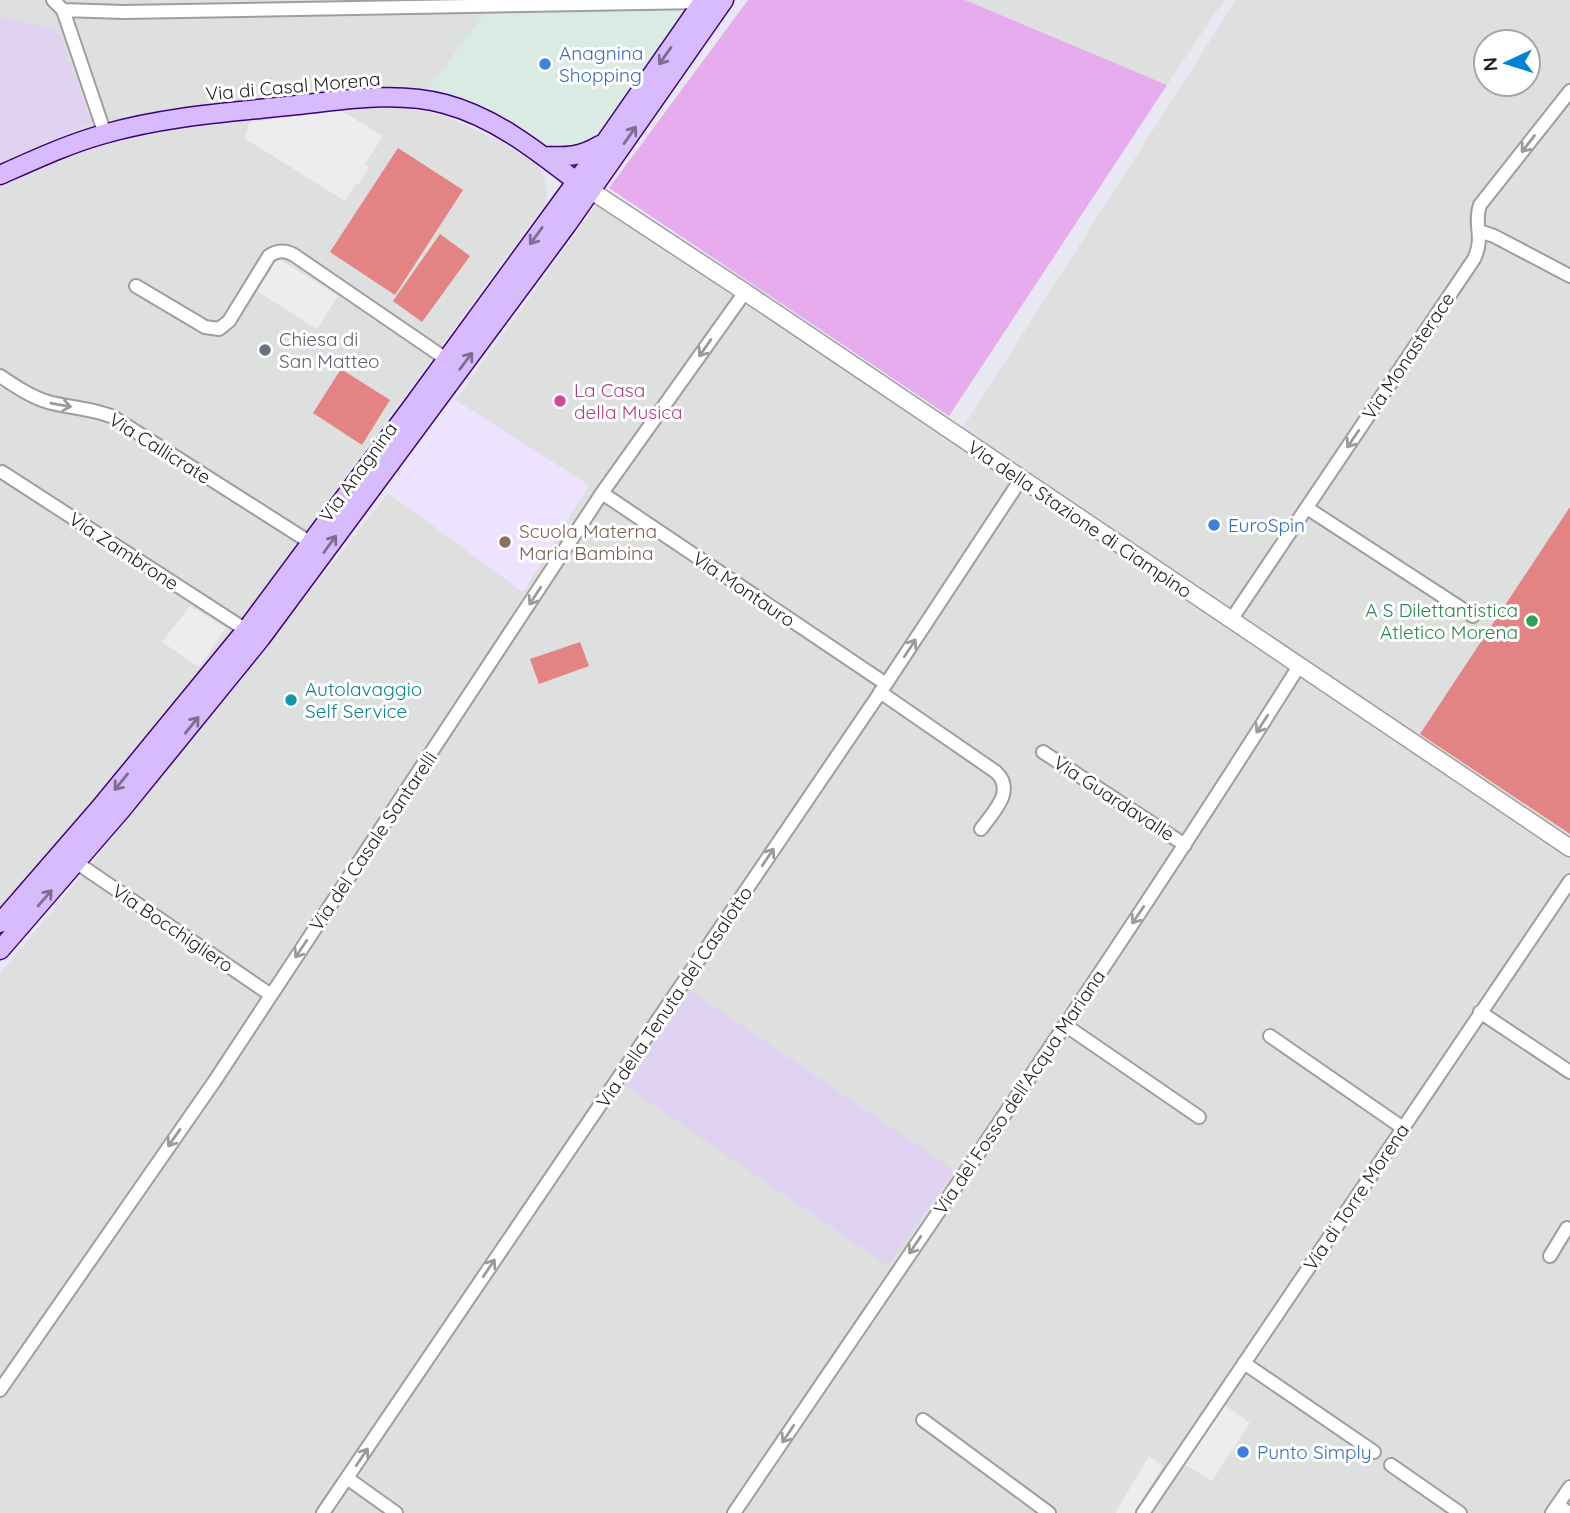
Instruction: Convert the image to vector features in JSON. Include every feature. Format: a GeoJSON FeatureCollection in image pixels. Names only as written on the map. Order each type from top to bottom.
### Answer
{"type":"FeatureCollection","features":[{"type":"Feature","properties":{"kind":"main road","name":"Via Anagnina"},"geometry":{"type":"LineString","coordinates":[[0,950],[155,769],[261,638],[583,186],[724,0]]}},
{"type":"Feature","properties":{"kind":"main road","name":"Via Anagnina"},"geometry":{"type":"LineString","coordinates":[[1,919],[99,809],[246,630],[560,202],[583,186],[606,141],[703,1]]}},
{"type":"Feature","properties":{"kind":"main road","name":"Via di Casal Morena"},"geometry":{"type":"LineString","coordinates":[[0,175],[68,146],[143,125],[198,116],[337,101],[402,98],[435,102],[469,112],[499,127],[544,156],[583,186]]}},
{"type":"Feature","properties":{"kind":"main road"},"geometry":{"type":"LineString","coordinates":[[560,202],[555,181],[544,156],[579,155],[606,141]]}},
{"type":"Feature","properties":{"kind":"street"},"geometry":{"type":"LineString","coordinates":[[145,12],[155,0]]}},
{"type":"Feature","properties":{"kind":"street"},"geometry":{"type":"LineString","coordinates":[[105,134],[58,5],[145,12],[418,4],[703,1]]}},
{"type":"Feature","properties":{"kind":"street","name":"Via Monasterace"},"geometry":{"type":"LineString","coordinates":[[1231,620],[1474,259],[1479,246],[1477,214],[1480,205],[1570,91]]}},
{"type":"Feature","properties":{"kind":"street","name":"Via della Stazione di Ciampino"},"geometry":{"type":"LineString","coordinates":[[583,186],[745,292],[1570,848]]}},
{"type":"Feature","properties":{"kind":"street"},"geometry":{"type":"LineString","coordinates":[[1479,231],[1494,236],[1570,276]]}},
{"type":"Feature","properties":{"kind":"street"},"geometry":{"type":"LineString","coordinates":[[136,286],[205,327],[219,329],[229,321],[269,256],[279,251],[286,252],[446,359]]}},
{"type":"Feature","properties":{"kind":"street","name":"Via del Casale Santarelli"},"geometry":{"type":"LineString","coordinates":[[0,1390],[214,1082],[602,493],[745,292]]}},
{"type":"Feature","properties":{"kind":"street","name":"Via Callicrate"},"geometry":{"type":"LineString","coordinates":[[0,376],[43,400],[113,417],[311,543]]}},
{"type":"Feature","properties":{"kind":"street","name":"Via Zambrone"},"geometry":{"type":"LineString","coordinates":[[2,472],[246,630]]}},
{"type":"Feature","properties":{"kind":"street","name":"Via della Tenuta del Casalotto"},"geometry":{"type":"LineString","coordinates":[[323,1513],[883,688],[1021,478]]}},
{"type":"Feature","properties":{"kind":"street","name":"Via Montauro"},"geometry":{"type":"LineString","coordinates":[[602,493],[883,688],[996,772],[1005,786],[1003,795],[981,829]]}},
{"type":"Feature","properties":{"kind":"street"},"geometry":{"type":"LineString","coordinates":[[1307,508],[1473,616]]}},
{"type":"Feature","properties":{"kind":"street","name":"Via del Fosso dell'Acqua Mariana"},"geometry":{"type":"LineString","coordinates":[[734,1513],[1065,1026],[1299,666]]}},
{"type":"Feature","properties":{"kind":"street","name":"Via Guardavalle"},"geometry":{"type":"LineString","coordinates":[[1043,752],[1185,845]]}},
{"type":"Feature","properties":{"kind":"street","name":"Via Bocchigliero"},"geometry":{"type":"LineString","coordinates":[[74,864],[83,867],[271,995]]}},
{"type":"Feature","properties":{"kind":"street","name":"Via di Torre Morena"},"geometry":{"type":"LineString","coordinates":[[1143,1513],[1570,881]]}},
{"type":"Feature","properties":{"kind":"street"},"geometry":{"type":"LineString","coordinates":[[1480,1012],[1570,1072]]}},
{"type":"Feature","properties":{"kind":"street"},"geometry":{"type":"LineString","coordinates":[[1065,1026],[1199,1116]]}},
{"type":"Feature","properties":{"kind":"street"},"geometry":{"type":"LineString","coordinates":[[1270,1036],[1403,1128]]}},
{"type":"Feature","properties":{"kind":"street"},"geometry":{"type":"LineString","coordinates":[[1550,1255],[1569,1228]]}},
{"type":"Feature","properties":{"kind":"street"},"geometry":{"type":"LineString","coordinates":[[1244,1363],[1374,1452]]}},
{"type":"Feature","properties":{"kind":"street"},"geometry":{"type":"LineString","coordinates":[[923,1420],[1049,1513]]}},
{"type":"Feature","properties":{"kind":"street"},"geometry":{"type":"LineString","coordinates":[[1391,1465],[1460,1513]]}},
{"type":"Feature","properties":{"kind":"street"},"geometry":{"type":"LineString","coordinates":[[347,1478],[396,1513]]}},
{"type":"Feature","properties":{"kind":"street"},"geometry":{"type":"LineString","coordinates":[[1569,1513],[1555,1509],[1570,1487]]}},
{"type":"Feature","properties":{"kind":"shaded area"},"geometry":{"type":"Polygon","coordinates":[[[0,0],[495,0],[413,109],[445,116],[499,141],[537,164],[544,176],[547,192],[545,204],[232,632],[0,911],[0,0]]]}},
{"type":"Feature","properties":{"kind":"shaded area"},"geometry":{"type":"Polygon","coordinates":[[[495,0],[694,0],[575,169],[522,130],[427,90],[495,0]]]}},
{"type":"Feature","properties":{"kind":"shaded area"},"geometry":{"type":"Polygon","coordinates":[[[748,0],[965,0],[1167,85],[949,416],[609,188],[748,0]]]}},
{"type":"Feature","properties":{"kind":"shaded area"},"geometry":{"type":"Polygon","coordinates":[[[965,0],[1224,0],[1167,85],[965,0]]]}},
{"type":"Feature","properties":{"kind":"shaded area"},"geometry":{"type":"Polygon","coordinates":[[[1236,0],[1570,0],[1570,1513],[0,1513],[0,973],[83,874],[384,499],[597,204],[953,443],[1236,0]]]}},
{"type":"Feature","properties":{"kind":"shaded area"},"geometry":{"type":"Polygon","coordinates":[[[0,17],[58,30],[92,123],[0,162],[0,17]]]}},
{"type":"Feature","properties":{"kind":"shaded area"},"geometry":{"type":"Polygon","coordinates":[[[340,110],[383,136],[365,164],[369,167],[345,201],[244,138],[250,122],[340,110]]]}},
{"type":"Feature","properties":{"kind":"shaded area"},"geometry":{"type":"Polygon","coordinates":[[[398,148],[463,190],[395,295],[330,252],[398,148]]]}},
{"type":"Feature","properties":{"kind":"shaded area"},"geometry":{"type":"Polygon","coordinates":[[[440,234],[470,256],[422,322],[393,301],[440,234]]]}},
{"type":"Feature","properties":{"kind":"shaded area"},"geometry":{"type":"Polygon","coordinates":[[[278,258],[338,296],[317,329],[257,291],[278,258]]]}},
{"type":"Feature","properties":{"kind":"shaded area"},"geometry":{"type":"Polygon","coordinates":[[[341,369],[390,400],[362,445],[313,413],[341,369]]]}},
{"type":"Feature","properties":{"kind":"shaded area","name":"Scuola Materna Maria Bambina"},"geometry":{"type":"Polygon","coordinates":[[[454,399],[589,485],[523,592],[388,493],[454,399]]]}},
{"type":"Feature","properties":{"kind":"shaded area","name":"A S Dilettantistica Atletico Morena"},"geometry":{"type":"Polygon","coordinates":[[[1570,507],[1570,834],[1420,734],[1570,507]]]}},
{"type":"Feature","properties":{"kind":"shaded area"},"geometry":{"type":"Polygon","coordinates":[[[190,606],[226,628],[199,667],[162,642],[190,606]]]}},
{"type":"Feature","properties":{"kind":"shaded area"},"geometry":{"type":"Polygon","coordinates":[[[580,642],[589,666],[539,684],[530,659],[580,642]]]}},
{"type":"Feature","properties":{"kind":"shaded area"},"geometry":{"type":"Polygon","coordinates":[[[686,988],[954,1170],[888,1266],[621,1083],[686,988]]]}},
{"type":"Feature","properties":{"kind":"shaded area"},"geometry":{"type":"Polygon","coordinates":[[[1222,1403],[1250,1423],[1212,1481],[1181,1462],[1222,1403]]]}},
{"type":"Feature","properties":{"kind":"shaded area"},"geometry":{"type":"Polygon","coordinates":[[[1149,1456],[1163,1466],[1134,1513],[1115,1513],[1149,1456]]]}},
{"type":"Feature","properties":{"kind":"place","name":"Anagnina Shopping"},"geometry":{"type":"Point","coordinates":[545,64]}},
{"type":"Feature","properties":{"kind":"place","name":"Chiesa di San Matteo"},"geometry":{"type":"Point","coordinates":[265,350]}},
{"type":"Feature","properties":{"kind":"place","name":"La Casa della Musica"},"geometry":{"type":"Point","coordinates":[560,401]}},
{"type":"Feature","properties":{"kind":"place","name":"EuroSpin"},"geometry":{"type":"Point","coordinates":[1214,525]}},
{"type":"Feature","properties":{"kind":"place","name":"Scuola Materna Maria Bambina"},"geometry":{"type":"Point","coordinates":[505,542]}},
{"type":"Feature","properties":{"kind":"place","name":"A S Dilettantistica Atletico Morena"},"geometry":{"type":"Point","coordinates":[1532,621]}},
{"type":"Feature","properties":{"kind":"place","name":"Autolavaggio Self Service"},"geometry":{"type":"Point","coordinates":[291,700]}},
{"type":"Feature","properties":{"kind":"place","name":"Punto Simply"},"geometry":{"type":"Point","coordinates":[1243,1452]}}]}
